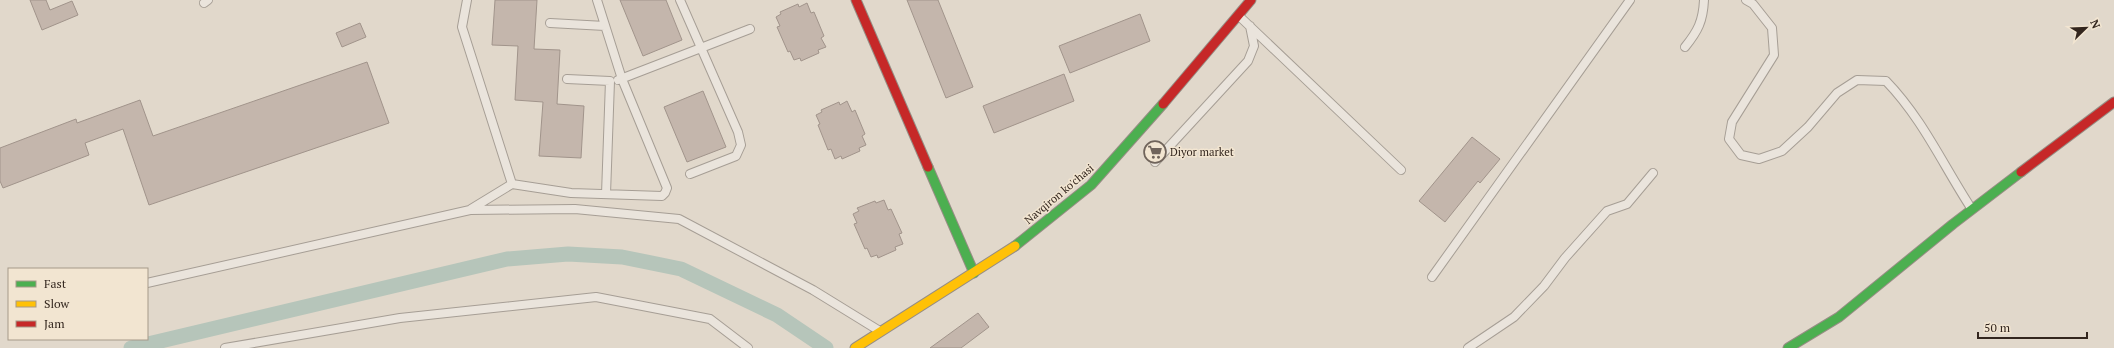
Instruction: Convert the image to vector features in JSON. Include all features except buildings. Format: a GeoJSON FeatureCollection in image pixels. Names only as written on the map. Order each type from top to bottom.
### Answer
{"type":"FeatureCollection","features":[{"type":"Feature","properties":{"kind":"street"},"geometry":{"type":"LineString","coordinates":[[856,0],[974,273]]}},
{"type":"Feature","properties":{"kind":"street","name":"Navqiron ko'chasi"},"geometry":{"type":"LineString","coordinates":[[856,347],[1012,248],[1091,185],[1251,0]]}},
{"type":"Feature","properties":{"kind":"street"},"geometry":{"type":"LineString","coordinates":[[1788,348],[1839,317],[1971,210],[2114,102]]}},
{"type":"Feature","properties":{"kind":"lane"},"geometry":{"type":"LineString","coordinates":[[467,0],[462,28],[512,184]]}},
{"type":"Feature","properties":{"kind":"lane"},"geometry":{"type":"LineString","coordinates":[[470,210],[512,184],[571,193],[662,196],[665,193],[667,188],[622,79],[596,0]]}},
{"type":"Feature","properties":{"kind":"lane"},"geometry":{"type":"LineString","coordinates":[[680,0],[738,132],[741,145],[736,156],[690,174]]}},
{"type":"Feature","properties":{"kind":"lane"},"geometry":{"type":"LineString","coordinates":[[1432,277],[1630,0]]}},
{"type":"Feature","properties":{"kind":"lane"},"geometry":{"type":"LineString","coordinates":[[1686,47],[1698,32],[1704,10],[1704,0]]}},
{"type":"Feature","properties":{"kind":"lane"},"geometry":{"type":"LineString","coordinates":[[1746,0],[1753,4],[1772,28],[1774,55],[1732,122],[1729,140],[1741,155],[1759,159],[1782,151],[1808,127],[1837,93],[1857,80],[1886,81],[1905,100],[1921,124],[1971,210]]}},
{"type":"Feature","properties":{"kind":"lane"},"geometry":{"type":"LineString","coordinates":[[1238,15],[1401,170]]}},
{"type":"Feature","properties":{"kind":"lane"},"geometry":{"type":"LineString","coordinates":[[550,23],[605,26]]}},
{"type":"Feature","properties":{"kind":"lane"},"geometry":{"type":"LineString","coordinates":[[1155,162],[1248,60],[1254,46],[1250,26]]}},
{"type":"Feature","properties":{"kind":"lane"},"geometry":{"type":"LineString","coordinates":[[567,79],[610,81],[622,79],[750,29]]}},
{"type":"Feature","properties":{"kind":"lane"},"geometry":{"type":"LineString","coordinates":[[606,194],[610,81]]}},
{"type":"Feature","properties":{"kind":"lane"},"geometry":{"type":"LineString","coordinates":[[1468,348],[1514,317],[1544,286],[1565,258],[1607,211],[1627,204],[1653,173]]}},
{"type":"Feature","properties":{"kind":"lane"},"geometry":{"type":"LineString","coordinates":[[148,283],[470,210],[574,209],[679,218],[813,290],[880,332]]}},
{"type":"Feature","properties":{"kind":"lane"},"geometry":{"type":"LineString","coordinates":[[225,348],[400,318],[596,297],[710,319],[748,348]]}},
{"type":"Feature","properties":{"kind":"waterway"},"geometry":{"type":"LineString","coordinates":[[131,348],[507,259],[568,254],[622,257],[681,269],[777,315],[826,348]]}},
{"type":"Feature","properties":{"kind":"traffic: fast"},"geometry":{"type":"LineString","coordinates":[[1015,246],[1091,185],[1163,104]]}},
{"type":"Feature","properties":{"kind":"traffic: fast"},"geometry":{"type":"LineString","coordinates":[[928,167],[974,273]]}},
{"type":"Feature","properties":{"kind":"traffic: fast"},"geometry":{"type":"LineString","coordinates":[[1788,348],[1839,317],[1953,224],[2021,172]]}},
{"type":"Feature","properties":{"kind":"traffic: slow"},"geometry":{"type":"LineString","coordinates":[[855,348],[1015,246]]}},
{"type":"Feature","properties":{"kind":"traffic: jam"},"geometry":{"type":"LineString","coordinates":[[856,0],[928,167]]}},
{"type":"Feature","properties":{"kind":"traffic: jam"},"geometry":{"type":"LineString","coordinates":[[1163,104],[1251,0]]}},
{"type":"Feature","properties":{"kind":"traffic: jam"},"geometry":{"type":"LineString","coordinates":[[2021,172],[2114,102]]}},
{"type":"Feature","properties":{"kind":"place","name":"Diyor market"},"geometry":{"type":"Point","coordinates":[1155,152]}}]}
